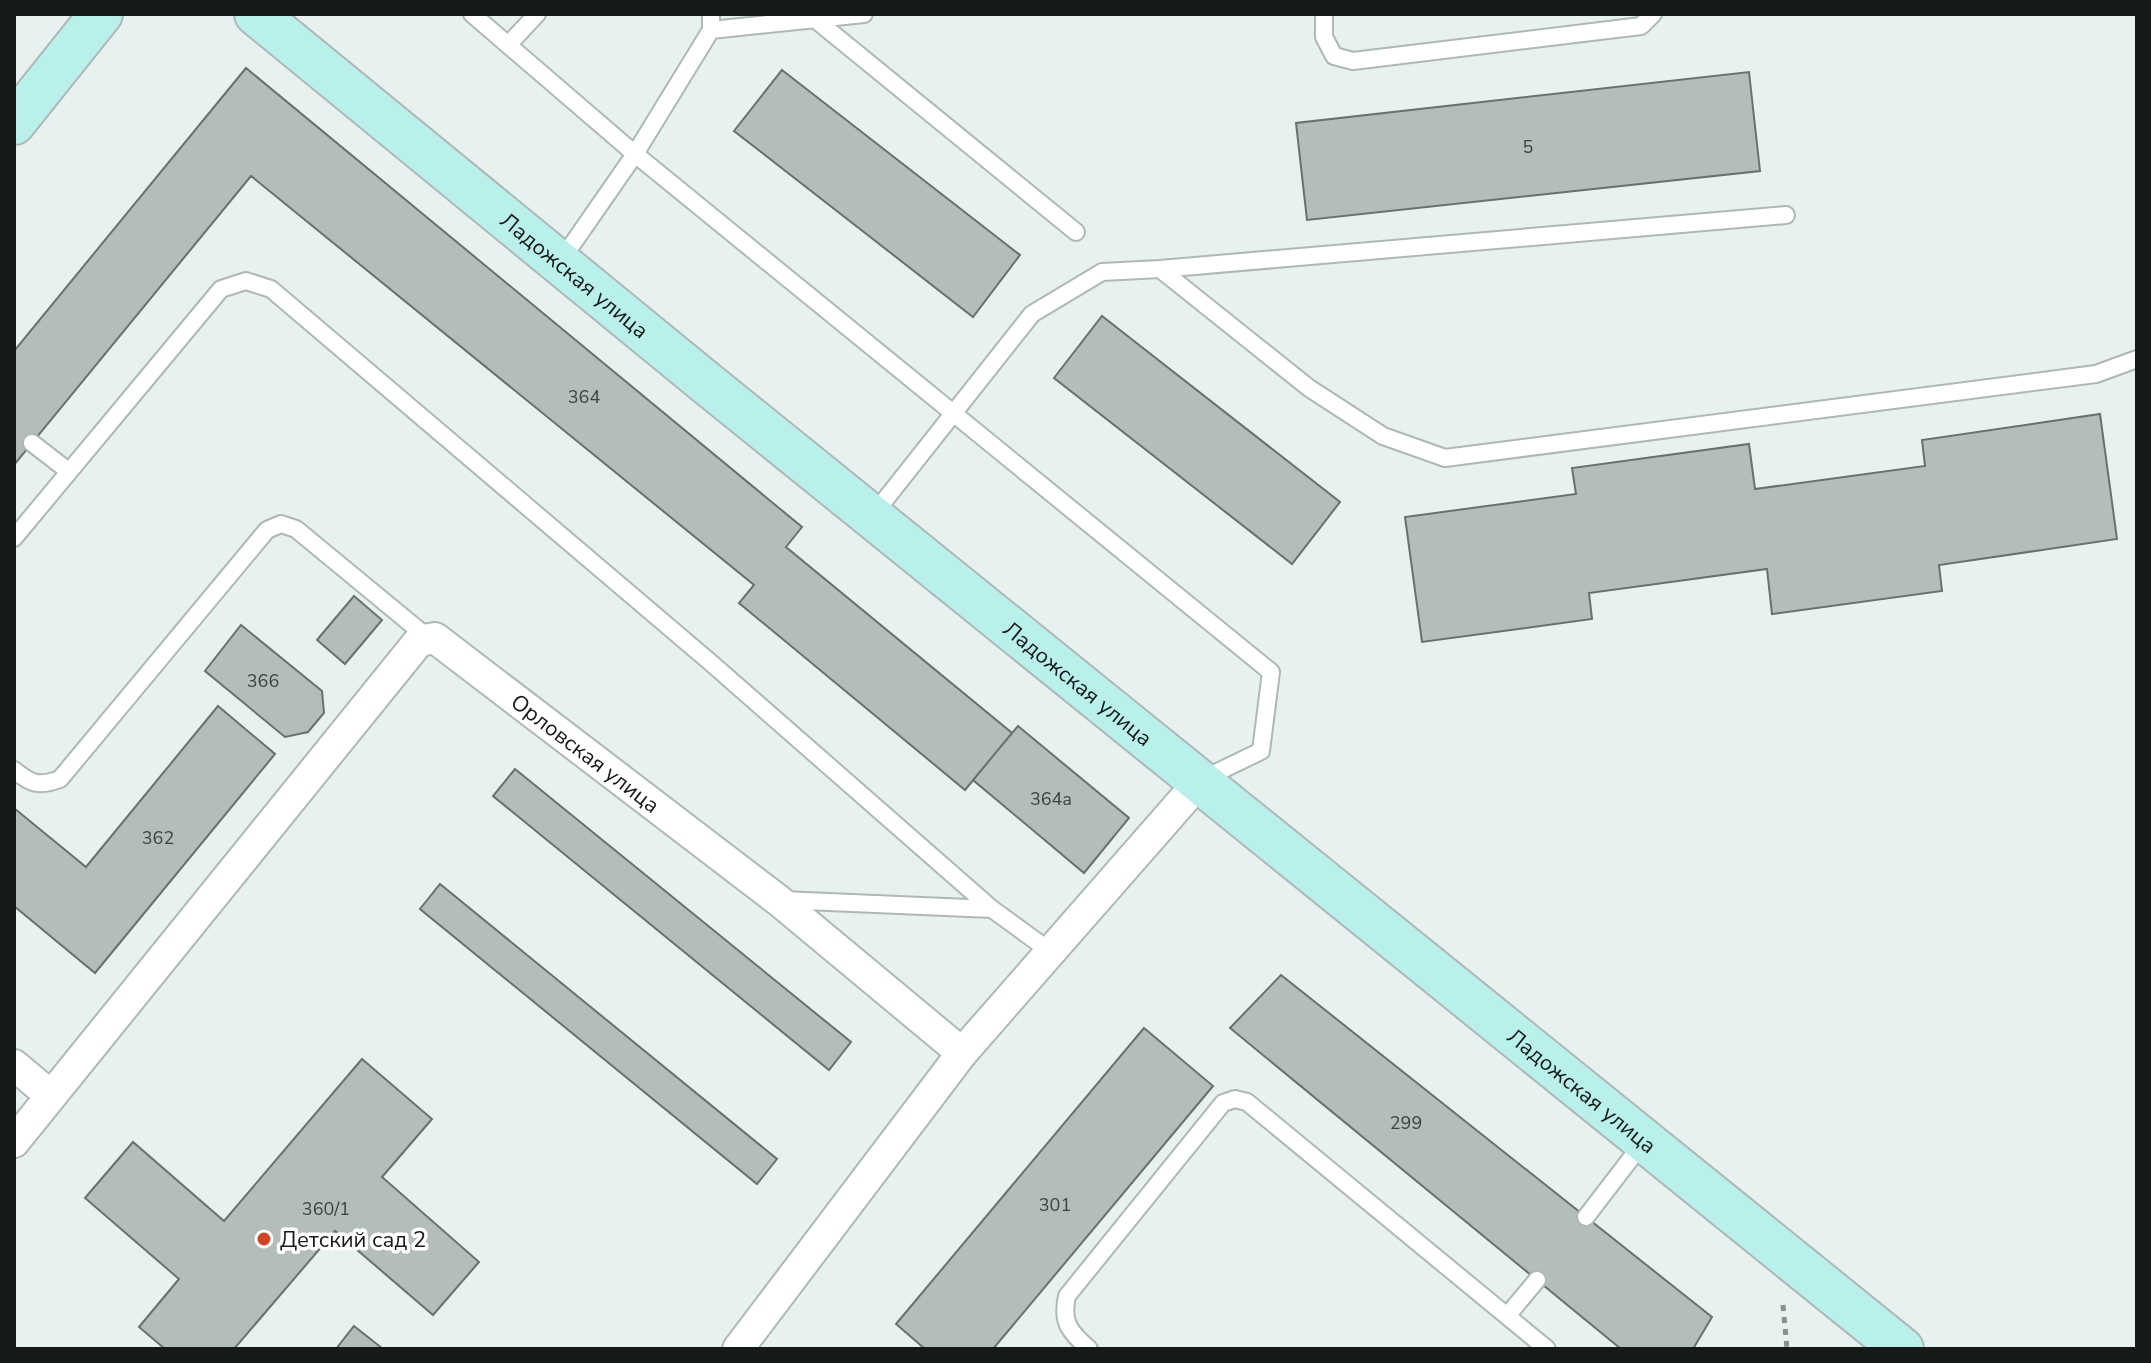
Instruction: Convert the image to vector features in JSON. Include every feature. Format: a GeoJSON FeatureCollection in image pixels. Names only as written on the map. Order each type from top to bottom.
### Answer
{"type":"FeatureCollection","features":[{"type":"Feature","properties":{"kind":"main road"},"geometry":{"type":"LineString","coordinates":[[14,123],[101,14]]}},
{"type":"Feature","properties":{"kind":"main road","name":"Ладожская улица"},"geometry":{"type":"LineString","coordinates":[[256,14],[559,263],[1902,1349]]}},
{"type":"Feature","properties":{"kind":"street"},"geometry":{"type":"LineString","coordinates":[[14,1142],[419,641],[427,637]]}},
{"type":"Feature","properties":{"kind":"street","name":"Орловская улица"},"geometry":{"type":"LineString","coordinates":[[427,637],[435,638],[778,900],[962,1053]]}},
{"type":"Feature","properties":{"kind":"street"},"geometry":{"type":"LineString","coordinates":[[738,1349],[962,1053],[1200,781]]}},
{"type":"Feature","properties":{"kind":"street"},"geometry":{"type":"LineString","coordinates":[[14,1065],[50,1095]]}},
{"type":"Feature","properties":{"kind":"lane"},"geometry":{"type":"LineString","coordinates":[[472,14],[635,154],[1271,672],[1261,751],[1200,781]]}},
{"type":"Feature","properties":{"kind":"lane"},"geometry":{"type":"LineString","coordinates":[[508,45],[537,14]]}},
{"type":"Feature","properties":{"kind":"lane"},"geometry":{"type":"LineString","coordinates":[[559,263],[635,154],[711,22],[816,20],[864,14]]}},
{"type":"Feature","properties":{"kind":"lane"},"geometry":{"type":"LineString","coordinates":[[1324,14],[1324,37],[1334,56],[1353,61],[1641,26],[1653,14]]}},
{"type":"Feature","properties":{"kind":"lane"},"geometry":{"type":"LineString","coordinates":[[816,20],[1076,232]]}},
{"type":"Feature","properties":{"kind":"lane"},"geometry":{"type":"LineString","coordinates":[[872,516],[1032,314],[1102,272],[1786,215]]}},
{"type":"Feature","properties":{"kind":"lane"},"geometry":{"type":"LineString","coordinates":[[1160,269],[1309,388],[1383,436],[1445,458],[2096,374],[2137,359]]}},
{"type":"Feature","properties":{"kind":"lane"},"geometry":{"type":"LineString","coordinates":[[14,538],[67,470],[221,289],[246,281],[271,289],[698,651],[992,909],[1051,952]]}},
{"type":"Feature","properties":{"kind":"lane"},"geometry":{"type":"LineString","coordinates":[[32,443],[67,470]]}},
{"type":"Feature","properties":{"kind":"lane"},"geometry":{"type":"LineString","coordinates":[[14,770],[28,782],[42,786],[60,779],[267,530],[281,524],[296,529],[427,637]]}},
{"type":"Feature","properties":{"kind":"lane"},"geometry":{"type":"LineString","coordinates":[[778,900],[992,909]]}},
{"type":"Feature","properties":{"kind":"lane"},"geometry":{"type":"LineString","coordinates":[[1089,1349],[1069,1331],[1063,1315],[1067,1296],[1223,1103],[1235,1099],[1247,1102],[1543,1347]]}},
{"type":"Feature","properties":{"kind":"lane"},"geometry":{"type":"LineString","coordinates":[[1586,1217],[1646,1139]]}},
{"type":"Feature","properties":{"kind":"lane"},"geometry":{"type":"LineString","coordinates":[[1507,1316],[1537,1280]]}},
{"type":"Feature","properties":{"kind":"building"},"geometry":{"type":"Polygon","coordinates":[[[246,68],[802,527],[786,547],[1012,733],[965,790],[739,603],[754,585],[251,176],[14,465],[14,351],[246,68]]]}},
{"type":"Feature","properties":{"kind":"building"},"geometry":{"type":"Polygon","coordinates":[[[782,70],[1020,255],[973,317],[734,131],[782,70]]]}},
{"type":"Feature","properties":{"kind":"building"},"geometry":{"type":"Polygon","coordinates":[[[1749,72],[1760,171],[1307,220],[1296,123],[1749,72]]]}},
{"type":"Feature","properties":{"kind":"building"},"geometry":{"type":"Polygon","coordinates":[[[1102,316],[1340,502],[1292,564],[1054,378],[1102,316]]]}},
{"type":"Feature","properties":{"kind":"building"},"geometry":{"type":"Polygon","coordinates":[[[2100,414],[2117,539],[1939,565],[1942,591],[1772,614],[1767,569],[1589,593],[1592,619],[1422,642],[1405,517],[1576,494],[1572,468],[1749,444],[1755,489],[1925,466],[1922,440],[2100,414]]]}},
{"type":"Feature","properties":{"kind":"building"},"geometry":{"type":"Polygon","coordinates":[[[354,596],[382,620],[345,664],[317,640],[354,596]]]}},
{"type":"Feature","properties":{"kind":"building"},"geometry":{"type":"Polygon","coordinates":[[[241,625],[322,691],[324,713],[308,732],[285,737],[205,671],[241,625]]]}},
{"type":"Feature","properties":{"kind":"building"},"geometry":{"type":"Polygon","coordinates":[[[218,706],[275,754],[95,973],[14,906],[14,808],[86,867],[218,706]]]}},
{"type":"Feature","properties":{"kind":"building"},"geometry":{"type":"Polygon","coordinates":[[[1018,726],[1129,818],[1084,873],[973,780],[1018,726]]]}},
{"type":"Feature","properties":{"kind":"building"},"geometry":{"type":"Polygon","coordinates":[[[515,769],[851,1042],[829,1070],[493,796],[515,769]]]}},
{"type":"Feature","properties":{"kind":"building"},"geometry":{"type":"Polygon","coordinates":[[[440,884],[777,1159],[757,1184],[420,909],[440,884]]]}},
{"type":"Feature","properties":{"kind":"building"},"geometry":{"type":"Polygon","coordinates":[[[1281,975],[1712,1317],[1693,1349],[1621,1349],[1230,1028],[1281,975]]]}},
{"type":"Feature","properties":{"kind":"building"},"geometry":{"type":"Polygon","coordinates":[[[1144,1028],[1213,1086],[993,1349],[925,1349],[896,1324],[1144,1028]]]}},
{"type":"Feature","properties":{"kind":"building"},"geometry":{"type":"Polygon","coordinates":[[[362,1059],[432,1119],[382,1177],[479,1262],[433,1315],[335,1231],[234,1349],[165,1349],[139,1327],[179,1279],[85,1198],[133,1142],[224,1221],[362,1059]]]}},
{"type":"Feature","properties":{"kind":"building"},"geometry":{"type":"Polygon","coordinates":[[[354,1326],[383,1349],[336,1349],[354,1326]]]}},
{"type":"Feature","properties":{"kind":"place","name":"Детский сад 2"},"geometry":{"type":"Point","coordinates":[264,1239]}}]}
